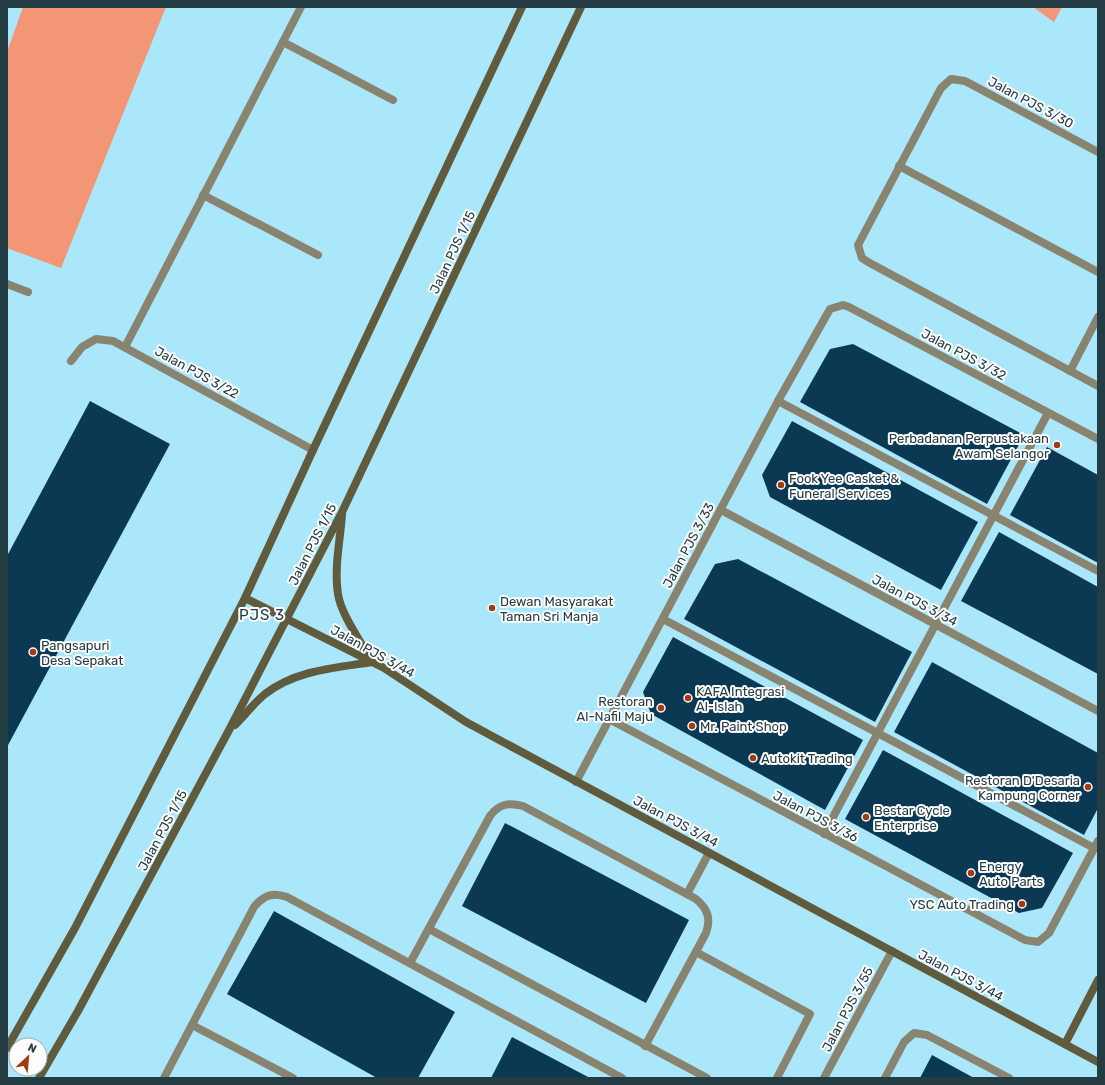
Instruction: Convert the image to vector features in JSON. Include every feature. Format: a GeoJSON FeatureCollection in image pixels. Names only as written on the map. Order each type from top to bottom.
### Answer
{"type":"FeatureCollection","features":[{"type":"Feature","properties":{"kind":"main road"},"geometry":{"type":"LineString","coordinates":[[7,1048],[75,928],[245,598],[313,450],[522,7]]}},
{"type":"Feature","properties":{"kind":"main road","name":"Jalan PJS 1/15"},"geometry":{"type":"LineString","coordinates":[[39,1078],[78,1011],[228,732],[343,510],[581,7]]}},
{"type":"Feature","properties":{"kind":"main road"},"geometry":{"type":"LineString","coordinates":[[228,732],[264,694],[292,677],[316,671],[372,662],[346,616],[338,595],[337,566],[343,510]]}},
{"type":"Feature","properties":{"kind":"main road","name":"Jalan PJS 3/44"},"geometry":{"type":"LineString","coordinates":[[245,598],[372,662],[466,722],[1098,1062]]}},
{"type":"Feature","properties":{"kind":"main road"},"geometry":{"type":"LineString","coordinates":[[1065,1044],[1098,980]]}},
{"type":"Feature","properties":{"kind":"street"},"geometry":{"type":"LineString","coordinates":[[125,347],[301,7]]}},
{"type":"Feature","properties":{"kind":"street"},"geometry":{"type":"LineString","coordinates":[[283,42],[393,100]]}},
{"type":"Feature","properties":{"kind":"street","name":"Jalan PJS 3/30"},"geometry":{"type":"LineString","coordinates":[[899,166],[941,88],[951,79],[965,80],[1098,152]]}},
{"type":"Feature","properties":{"kind":"street"},"geometry":{"type":"LineString","coordinates":[[1098,272],[899,166],[858,245],[862,258],[877,268],[1098,386]]}},
{"type":"Feature","properties":{"kind":"street"},"geometry":{"type":"LineString","coordinates":[[203,195],[318,255]]}},
{"type":"Feature","properties":{"kind":"street"},"geometry":{"type":"LineString","coordinates":[[7,284],[28,292]]}},
{"type":"Feature","properties":{"kind":"street","name":"Jalan PJS 3/32"},"geometry":{"type":"LineString","coordinates":[[822,321],[830,309],[843,305],[849,307],[1098,439]]}},
{"type":"Feature","properties":{"kind":"street"},"geometry":{"type":"LineString","coordinates":[[1070,371],[1098,317]]}},
{"type":"Feature","properties":{"kind":"street","name":"Jalan PJS 3/33"},"geometry":{"type":"LineString","coordinates":[[576,782],[822,321]]}},
{"type":"Feature","properties":{"kind":"street","name":"Jalan PJS 3/22"},"geometry":{"type":"LineString","coordinates":[[71,361],[82,347],[96,339],[113,341],[313,450]]}},
{"type":"Feature","properties":{"kind":"street"},"geometry":{"type":"LineString","coordinates":[[778,401],[1098,572]]}},
{"type":"Feature","properties":{"kind":"street"},"geometry":{"type":"LineString","coordinates":[[824,834],[992,515],[1048,413]]}},
{"type":"Feature","properties":{"kind":"street","name":"Jalan PJS 3/34"},"geometry":{"type":"LineString","coordinates":[[721,510],[1098,711]]}},
{"type":"Feature","properties":{"kind":"street"},"geometry":{"type":"LineString","coordinates":[[663,619],[878,733],[1096,845]]}},
{"type":"Feature","properties":{"kind":"street","name":"Jalan PJS 3/36"},"geometry":{"type":"LineString","coordinates":[[609,719],[1025,940],[1038,942],[1049,933],[1096,845]]}},
{"type":"Feature","properties":{"kind":"street"},"geometry":{"type":"LineString","coordinates":[[410,963],[490,816],[496,809],[504,804],[523,806],[687,894],[704,906],[708,914],[709,924],[696,952],[645,1046]]}},
{"type":"Feature","properties":{"kind":"street"},"geometry":{"type":"LineString","coordinates":[[687,894],[709,853]]}},
{"type":"Feature","properties":{"kind":"street"},"geometry":{"type":"LineString","coordinates":[[164,1078],[254,906],[260,899],[268,894],[278,894],[287,897],[622,1078]]}},
{"type":"Feature","properties":{"kind":"street"},"geometry":{"type":"LineString","coordinates":[[429,929],[707,1078]]}},
{"type":"Feature","properties":{"kind":"street","name":"Jalan PJS 3/55"},"geometry":{"type":"LineString","coordinates":[[824,1078],[892,951]]}},
{"type":"Feature","properties":{"kind":"street"},"geometry":{"type":"LineString","coordinates":[[696,952],[810,1014],[777,1078]]}},
{"type":"Feature","properties":{"kind":"street"},"geometry":{"type":"LineString","coordinates":[[192,1025],[293,1078]]}},
{"type":"Feature","properties":{"kind":"street"},"geometry":{"type":"LineString","coordinates":[[885,1078],[904,1042],[914,1034],[927,1035],[1008,1078]]}},
{"type":"Feature","properties":{"kind":"shaded area"},"geometry":{"type":"Polygon","coordinates":[[[23,7],[166,7],[61,268],[7,248],[7,52],[23,7]]]}},
{"type":"Feature","properties":{"kind":"shaded area"},"geometry":{"type":"Polygon","coordinates":[[[1033,7],[1062,7],[1054,22],[1033,7]]]}},
{"type":"Feature","properties":{"kind":"building"},"geometry":{"type":"Polygon","coordinates":[[[853,344],[1024,435],[987,504],[800,402],[830,349],[853,344]]]}},
{"type":"Feature","properties":{"kind":"building","name":"Pangsapuri Desa Sepakat"},"geometry":{"type":"Polygon","coordinates":[[[90,401],[170,444],[7,747],[7,556],[90,401]]]}},
{"type":"Feature","properties":{"kind":"building"},"geometry":{"type":"Polygon","coordinates":[[[792,421],[978,522],[941,590],[770,497],[762,475],[792,421]]]}},
{"type":"Feature","properties":{"kind":"building"},"geometry":{"type":"Polygon","coordinates":[[[1047,447],[1098,475],[1098,563],[1010,515],[1047,447]]]}},
{"type":"Feature","properties":{"kind":"building"},"geometry":{"type":"Polygon","coordinates":[[[999,532],[1098,587],[1098,674],[961,601],[999,532]]]}},
{"type":"Feature","properties":{"kind":"building"},"geometry":{"type":"Polygon","coordinates":[[[738,559],[912,652],[875,722],[684,619],[715,564],[738,559]]]}},
{"type":"Feature","properties":{"kind":"building"},"geometry":{"type":"Polygon","coordinates":[[[673,637],[863,740],[825,810],[651,714],[643,692],[673,637]]]}},
{"type":"Feature","properties":{"kind":"building"},"geometry":{"type":"Polygon","coordinates":[[[932,662],[1098,753],[1098,808],[1084,835],[894,732],[932,662]]]}},
{"type":"Feature","properties":{"kind":"building"},"geometry":{"type":"Polygon","coordinates":[[[883,750],[1073,853],[1042,908],[1019,913],[845,819],[883,750]]]}},
{"type":"Feature","properties":{"kind":"building"},"geometry":{"type":"Polygon","coordinates":[[[505,823],[689,920],[646,1003],[462,906],[505,823]]]}},
{"type":"Feature","properties":{"kind":"building"},"geometry":{"type":"Polygon","coordinates":[[[274,911],[455,1012],[418,1078],[377,1078],[227,994],[274,911]]]}},
{"type":"Feature","properties":{"kind":"building"},"geometry":{"type":"Polygon","coordinates":[[[512,1037],[590,1078],[491,1078],[512,1037]]]}},
{"type":"Feature","properties":{"kind":"building"},"geometry":{"type":"Polygon","coordinates":[[[932,1055],[974,1078],[920,1078],[932,1055]]]}},
{"type":"Feature","properties":{"kind":"place","name":"Perbadanan Perpustakaan Awam Selangor"},"geometry":{"type":"Point","coordinates":[1057,445]}},
{"type":"Feature","properties":{"kind":"place","name":"Fook Yee Casket & Funeral Services"},"geometry":{"type":"Point","coordinates":[781,485]}},
{"type":"Feature","properties":{"kind":"place","name":"Dewan Masyarakat Taman Sri Manja"},"geometry":{"type":"Point","coordinates":[492,608]}},
{"type":"Feature","properties":{"kind":"place","name":"Pangsapuri Desa Sepakat"},"geometry":{"type":"Point","coordinates":[33,652]}},
{"type":"Feature","properties":{"kind":"place","name":"KAFA Integrasi Al-Islah"},"geometry":{"type":"Point","coordinates":[688,698]}},
{"type":"Feature","properties":{"kind":"place","name":"Restoran Al-Nafil Maju"},"geometry":{"type":"Point","coordinates":[661,708]}},
{"type":"Feature","properties":{"kind":"place","name":"Mr. Paint Shop"},"geometry":{"type":"Point","coordinates":[692,726]}},
{"type":"Feature","properties":{"kind":"place","name":"Autokit Trading"},"geometry":{"type":"Point","coordinates":[753,758]}},
{"type":"Feature","properties":{"kind":"place","name":"Restoran D'Desaria Kampung Corner"},"geometry":{"type":"Point","coordinates":[1088,787]}},
{"type":"Feature","properties":{"kind":"place","name":"Bestar Cycle Enterprise"},"geometry":{"type":"Point","coordinates":[866,817]}},
{"type":"Feature","properties":{"kind":"place","name":"Energy Auto Parts"},"geometry":{"type":"Point","coordinates":[971,873]}},
{"type":"Feature","properties":{"kind":"place","name":"YSC Auto Trading"},"geometry":{"type":"Point","coordinates":[1022,904]}},
{"type":"Feature","properties":{"kind":"district","name":"PJS 3"},"geometry":{"type":"Point","coordinates":[262,615]}}]}
